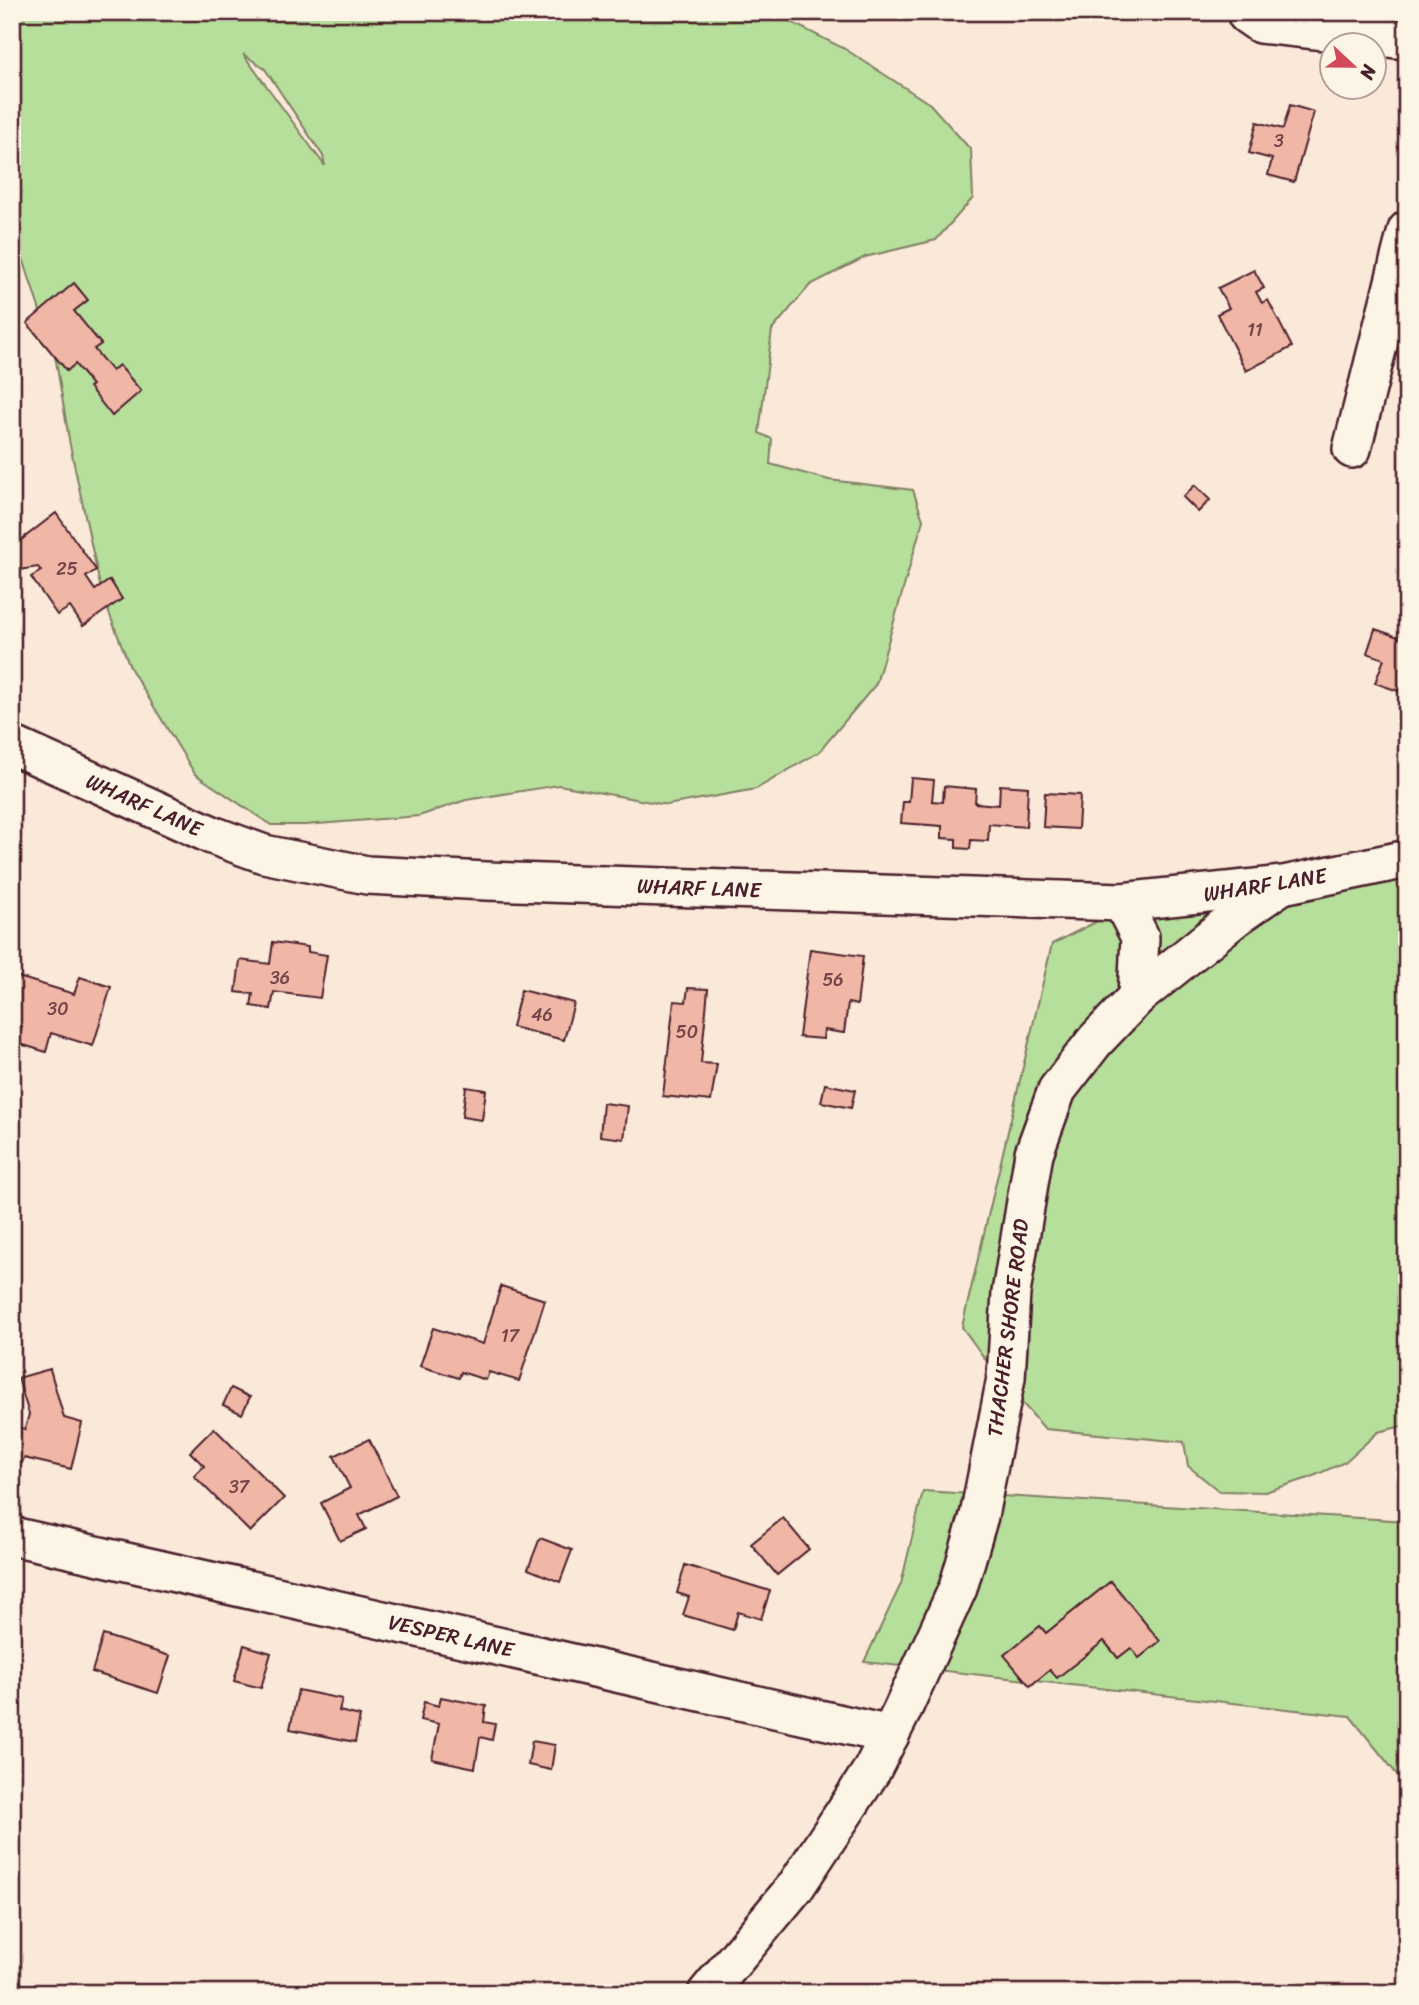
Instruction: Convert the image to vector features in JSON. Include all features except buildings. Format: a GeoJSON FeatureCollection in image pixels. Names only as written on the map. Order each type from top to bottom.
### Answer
{"type":"FeatureCollection","features":[{"type":"Feature","properties":{"kind":"street"},"geometry":{"type":"LineString","coordinates":[[1246,12],[1260,24],[1317,22],[1407,40]]}},
{"type":"Feature","properties":{"kind":"street"},"geometry":{"type":"LineString","coordinates":[[1352,449],[1407,230]]}},
{"type":"Feature","properties":{"kind":"street","name":"WHARF LANE"},"geometry":{"type":"LineString","coordinates":[[12,745],[212,835],[264,854],[367,875],[1122,902],[1283,885],[1407,859]]}},
{"type":"Feature","properties":{"kind":"street","name":"THACHER SHORE ROAD"},"geometry":{"type":"LineString","coordinates":[[707,1993],[796,1886],[872,1770],[958,1588],[977,1526],[1006,1378],[1010,1306],[1034,1153],[1057,1090],[1076,1063],[1117,1016],[1236,917],[1283,885]]}},
{"type":"Feature","properties":{"kind":"street"},"geometry":{"type":"LineString","coordinates":[[1122,902],[1140,937],[1137,998]]}},
{"type":"Feature","properties":{"kind":"street","name":"VESPER LANE"},"geometry":{"type":"LineString","coordinates":[[12,1536],[890,1735]]}},
{"type":"Feature","properties":{"kind":"green space"},"geometry":{"type":"Polygon","coordinates":[[[12,12],[771,12],[845,49],[930,104],[971,150],[973,198],[936,240],[865,257],[810,285],[772,330],[759,433],[772,439],[770,464],[829,480],[913,490],[923,520],[876,684],[819,752],[756,789],[667,805],[559,785],[466,800],[419,816],[271,825],[195,774],[131,669],[102,595],[70,445],[56,361],[12,224],[12,12]],[[243,54],[325,166],[323,156],[265,69],[243,54]]]}},
{"type":"Feature","properties":{"kind":"green space"},"geometry":{"type":"Polygon","coordinates":[[[1407,862],[1407,1425],[1378,1432],[1345,1462],[1309,1478],[1265,1492],[1219,1491],[1188,1466],[1184,1442],[1045,1429],[993,1370],[962,1327],[1052,944],[1173,883],[1407,862]]]}},
{"type":"Feature","properties":{"kind":"green space"},"geometry":{"type":"Polygon","coordinates":[[[923,1491],[1407,1521],[1407,1787],[1350,1716],[864,1662],[901,1584],[923,1491]]]}}]}
